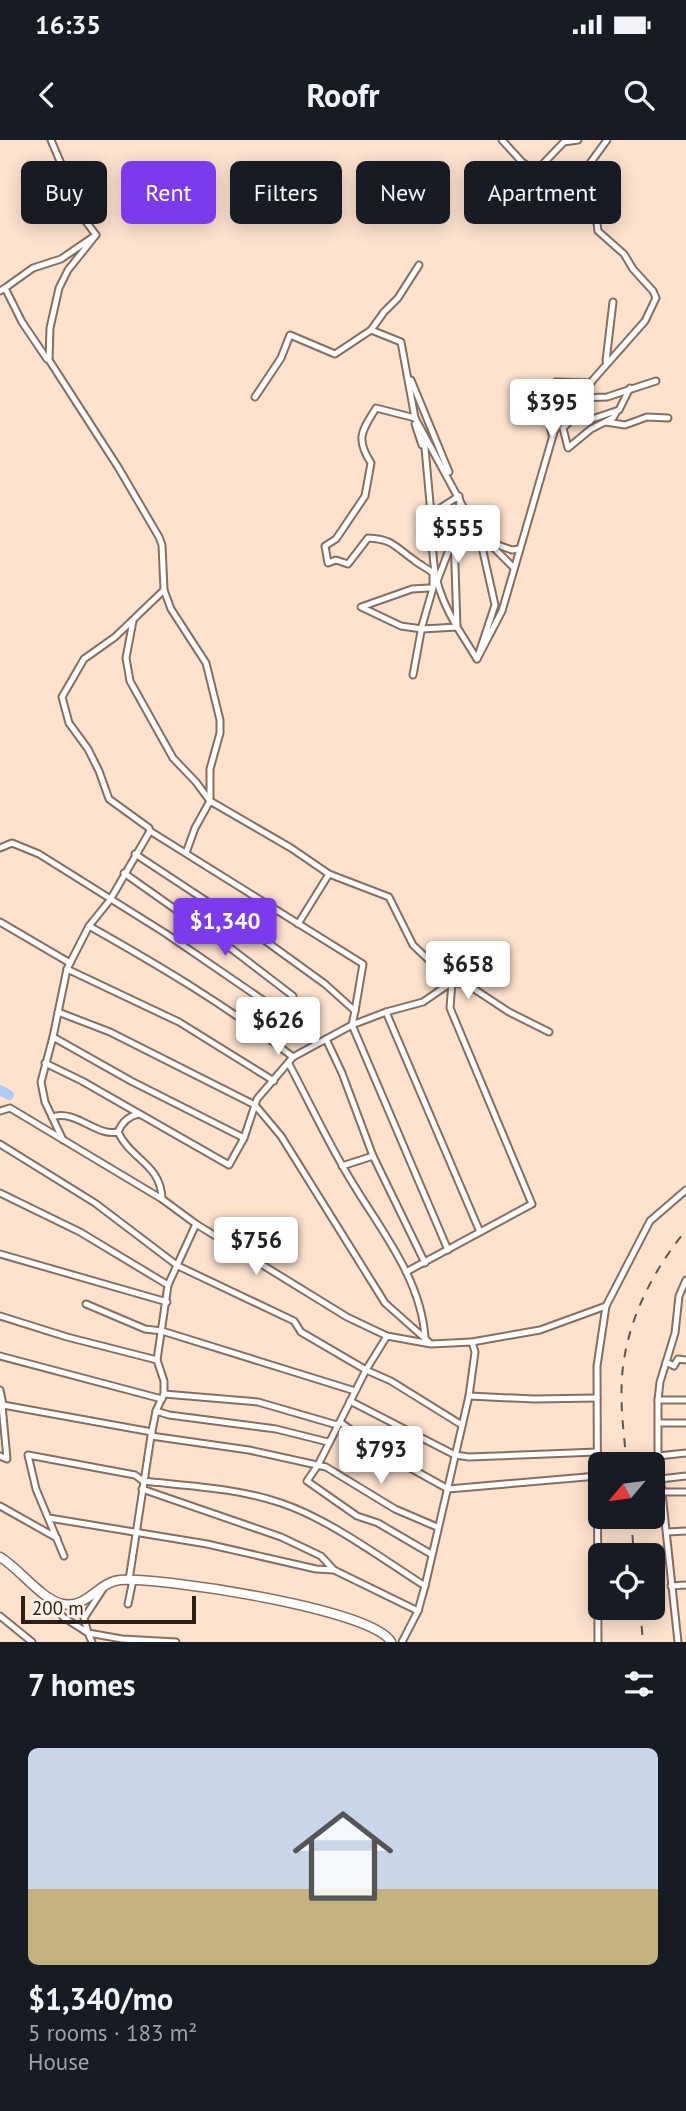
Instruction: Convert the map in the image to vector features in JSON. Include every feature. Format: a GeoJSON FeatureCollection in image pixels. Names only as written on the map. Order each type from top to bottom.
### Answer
{"type":"FeatureCollection","features":[{"type":"Feature","properties":{"kind":"street"},"geometry":{"type":"LineString","coordinates":[[51,140],[62,166],[84,195],[84,219],[96,235]]}},
{"type":"Feature","properties":{"kind":"street"},"geometry":{"type":"LineString","coordinates":[[502,140],[521,161]]}},
{"type":"Feature","properties":{"kind":"street"},"geometry":{"type":"LineString","coordinates":[[546,161],[564,142],[578,140]]}},
{"type":"Feature","properties":{"kind":"street"},"geometry":{"type":"LineString","coordinates":[[592,161],[607,140]]}},
{"type":"Feature","properties":{"kind":"street"},"geometry":{"type":"LineString","coordinates":[[477,659],[502,611],[552,438],[569,407],[645,321],[656,298],[624,254],[598,231],[597,224]]}},
{"type":"Feature","properties":{"kind":"street"},"geometry":{"type":"LineString","coordinates":[[96,235],[61,259],[33,268],[2,290],[118,467],[159,537],[162,545],[164,590],[171,609],[206,663],[220,720],[220,733],[210,769],[210,801],[195,828],[186,853]]}},
{"type":"Feature","properties":{"kind":"street"},"geometry":{"type":"LineString","coordinates":[[49,360],[50,328],[59,289],[68,270],[96,235]]}},
{"type":"Feature","properties":{"kind":"street"},"geometry":{"type":"LineString","coordinates":[[255,397],[281,358],[290,335],[335,354],[371,330],[398,298],[419,265]]}},
{"type":"Feature","properties":{"kind":"street"},"geometry":{"type":"LineString","coordinates":[[606,364],[614,302]]}},
{"type":"Feature","properties":{"kind":"street"},"geometry":{"type":"LineString","coordinates":[[371,330],[401,342],[414,418],[426,456]]}},
{"type":"Feature","properties":{"kind":"street"},"geometry":{"type":"LineString","coordinates":[[406,370],[460,502],[454,536],[436,583]]}},
{"type":"Feature","properties":{"kind":"street"},"geometry":{"type":"LineString","coordinates":[[577,398],[607,397],[656,381]]}},
{"type":"Feature","properties":{"kind":"street"},"geometry":{"type":"LineString","coordinates":[[552,438],[547,397],[550,389],[556,382],[591,383]]}},
{"type":"Feature","properties":{"kind":"street"},"geometry":{"type":"LineString","coordinates":[[617,411],[589,419],[575,417],[563,428],[568,448],[591,429],[613,418],[617,411],[630,388]]}},
{"type":"Feature","properties":{"kind":"street"},"geometry":{"type":"LineString","coordinates":[[376,408],[414,418],[483,540],[495,605],[477,659],[457,627],[433,573],[394,543],[368,538],[348,564],[336,560],[328,563],[326,547],[335,539],[365,496],[371,463],[362,450],[361,433],[376,408]]}},
{"type":"Feature","properties":{"kind":"street"},"geometry":{"type":"LineString","coordinates":[[606,422],[625,425],[647,417],[668,418]]}},
{"type":"Feature","properties":{"kind":"street"},"geometry":{"type":"LineString","coordinates":[[413,675],[433,588],[431,514],[423,432]]}},
{"type":"Feature","properties":{"kind":"street"},"geometry":{"type":"LineString","coordinates":[[431,514],[458,495]]}},
{"type":"Feature","properties":{"kind":"street"},"geometry":{"type":"LineString","coordinates":[[432,548],[457,522]]}},
{"type":"Feature","properties":{"kind":"street"},"geometry":{"type":"LineString","coordinates":[[454,536],[457,627]]}},
{"type":"Feature","properties":{"kind":"street"},"geometry":{"type":"LineString","coordinates":[[483,540],[512,550],[519,549]]}},
{"type":"Feature","properties":{"kind":"street"},"geometry":{"type":"LineString","coordinates":[[483,540],[514,568]]}},
{"type":"Feature","properties":{"kind":"street"},"geometry":{"type":"LineString","coordinates":[[429,588],[412,589],[361,607],[401,626],[422,629],[457,627]]}},
{"type":"Feature","properties":{"kind":"street"},"geometry":{"type":"LineString","coordinates":[[164,590],[116,637],[85,660],[62,697],[69,723],[88,749],[108,799],[150,831],[363,964],[352,1025],[448,1250]]}},
{"type":"Feature","properties":{"kind":"street"},"geometry":{"type":"LineString","coordinates":[[133,620],[126,658],[130,681],[173,758],[210,801],[291,848],[329,874],[389,897],[413,945],[452,982],[468,985],[509,1012],[549,1032]]}},
{"type":"Feature","properties":{"kind":"street"},"geometry":{"type":"LineString","coordinates":[[63,1140],[45,1102],[41,1082],[68,966],[89,926],[110,900],[150,831]]}},
{"type":"Feature","properties":{"kind":"street"},"geometry":{"type":"LineString","coordinates":[[0,848],[12,843],[39,854],[186,947],[305,1029],[316,1044]]}},
{"type":"Feature","properties":{"kind":"street"},"geometry":{"type":"LineString","coordinates":[[135,854],[249,929],[339,995],[355,1011]]}},
{"type":"Feature","properties":{"kind":"street"},"geometry":{"type":"LineString","coordinates":[[124,873],[205,929],[293,996]]}},
{"type":"Feature","properties":{"kind":"street"},"geometry":{"type":"LineString","coordinates":[[298,923],[329,874]]}},
{"type":"Feature","properties":{"kind":"street"},"geometry":{"type":"LineString","coordinates":[[0,922],[68,966],[179,1022],[274,1081]]}},
{"type":"Feature","properties":{"kind":"street"},"geometry":{"type":"LineString","coordinates":[[89,926],[171,973],[233,1013],[293,1058]]}},
{"type":"Feature","properties":{"kind":"street"},"geometry":{"type":"LineString","coordinates":[[45,1063],[229,1165],[244,1138],[255,1105],[293,1058],[352,1025],[423,1002],[452,982]]}},
{"type":"Feature","properties":{"kind":"street"},"geometry":{"type":"LineString","coordinates":[[407,1272],[532,1204],[450,1008],[452,982]]}},
{"type":"Feature","properties":{"kind":"street"},"geometry":{"type":"LineString","coordinates":[[58,1012],[110,1032],[255,1105],[281,1136],[385,1303],[432,1344]]}},
{"type":"Feature","properties":{"kind":"street"},"geometry":{"type":"LineString","coordinates":[[386,1012],[480,1232]]}},
{"type":"Feature","properties":{"kind":"street"},"geometry":{"type":"LineString","coordinates":[[53,1037],[131,1081],[244,1138]]}},
{"type":"Feature","properties":{"kind":"street"},"geometry":{"type":"LineString","coordinates":[[326,1039],[342,1073],[373,1156],[425,1263]]}},
{"type":"Feature","properties":{"kind":"street"},"geometry":{"type":"LineString","coordinates":[[289,1064],[342,1166],[407,1272],[424,1318],[425,1338]]}},
{"type":"Feature","properties":{"kind":"street"},"geometry":{"type":"LineString","coordinates":[[0,1103],[162,1199],[196,1224],[347,1317],[387,1336],[432,1344],[472,1342],[540,1331],[606,1306]]}},
{"type":"Feature","properties":{"kind":"street"},"geometry":{"type":"LineString","coordinates":[[0,1111],[9,1108]]}},
{"type":"Feature","properties":{"kind":"street"},"geometry":{"type":"LineString","coordinates":[[118,1132],[121,1124],[130,1116],[139,1114]]}},
{"type":"Feature","properties":{"kind":"street"},"geometry":{"type":"LineString","coordinates":[[52,1117],[72,1117],[111,1133],[118,1132]]}},
{"type":"Feature","properties":{"kind":"street"},"geometry":{"type":"LineString","coordinates":[[118,1132],[125,1143],[155,1173],[162,1186],[162,1199]]}},
{"type":"Feature","properties":{"kind":"street"},"geometry":{"type":"LineString","coordinates":[[0,1144],[96,1203],[178,1266],[295,1321],[301,1332],[366,1370],[391,1381],[462,1425]]}},
{"type":"Feature","properties":{"kind":"street"},"geometry":{"type":"LineString","coordinates":[[342,1166],[373,1156]]}},
{"type":"Feature","properties":{"kind":"street"},"geometry":{"type":"LineString","coordinates":[[597,1452],[597,1366],[606,1306],[650,1221],[686,1190]]}},
{"type":"Feature","properties":{"kind":"street"},"geometry":{"type":"LineString","coordinates":[[0,1193],[80,1232],[168,1285]]}},
{"type":"Feature","properties":{"kind":"street"},"geometry":{"type":"LineString","coordinates":[[128,1604],[143,1481],[156,1411],[163,1397],[164,1381],[158,1360],[168,1285],[196,1224]]}},
{"type":"Feature","properties":{"kind":"street"},"geometry":{"type":"LineString","coordinates":[[0,1254],[167,1302]]}},
{"type":"Feature","properties":{"kind":"street"},"geometry":{"type":"LineString","coordinates":[[658,1452],[660,1382],[676,1333],[679,1296],[686,1280]]}},
{"type":"Feature","properties":{"kind":"street"},"geometry":{"type":"LineString","coordinates":[[86,1304],[145,1329],[162,1331],[355,1391]]}},
{"type":"Feature","properties":{"kind":"street"},"geometry":{"type":"LineString","coordinates":[[678,1307],[686,1305]]}},
{"type":"Feature","properties":{"kind":"street"},"geometry":{"type":"LineString","coordinates":[[0,1316],[67,1338],[158,1360]]}},
{"type":"Feature","properties":{"kind":"street"},"geometry":{"type":"LineString","coordinates":[[676,1333],[686,1332]]}},
{"type":"Feature","properties":{"kind":"street"},"geometry":{"type":"LineString","coordinates":[[387,1336],[307,1481],[357,1516],[378,1523],[431,1553]]}},
{"type":"Feature","properties":{"kind":"street"},"geometry":{"type":"LineString","coordinates":[[402,1642],[418,1611],[425,1586],[469,1396],[475,1352],[472,1342]]}},
{"type":"Feature","properties":{"kind":"street"},"geometry":{"type":"LineString","coordinates":[[0,1356],[163,1397],[258,1402],[337,1425],[341,1422]]}},
{"type":"Feature","properties":{"kind":"street"},"geometry":{"type":"LineString","coordinates":[[666,1362],[674,1366],[678,1359],[686,1360]]}},
{"type":"Feature","properties":{"kind":"street"},"geometry":{"type":"LineString","coordinates":[[0,1390],[7,1460],[0,1456]]}},
{"type":"Feature","properties":{"kind":"street"},"geometry":{"type":"LineString","coordinates":[[469,1396],[597,1398]]}},
{"type":"Feature","properties":{"kind":"street"},"geometry":{"type":"LineString","coordinates":[[658,1401],[686,1400]]}},
{"type":"Feature","properties":{"kind":"street"},"geometry":{"type":"LineString","coordinates":[[350,1401],[455,1455],[469,1457],[588,1452]]}},
{"type":"Feature","properties":{"kind":"street"},"geometry":{"type":"LineString","coordinates":[[1,1404],[326,1467],[395,1509],[437,1527]]}},
{"type":"Feature","properties":{"kind":"street"},"geometry":{"type":"LineString","coordinates":[[156,1411],[276,1429],[328,1442]]}},
{"type":"Feature","properties":{"kind":"street"},"geometry":{"type":"LineString","coordinates":[[341,1422],[380,1451],[446,1489],[588,1477]]}},
{"type":"Feature","properties":{"kind":"street"},"geometry":{"type":"LineString","coordinates":[[659,1423],[686,1423]]}},
{"type":"Feature","properties":{"kind":"street"},"geometry":{"type":"LineString","coordinates":[[665,1455],[686,1453]]}},
{"type":"Feature","properties":{"kind":"street"},"geometry":{"type":"LineString","coordinates":[[64,1556],[37,1489],[27,1455],[135,1475],[143,1481],[234,1492],[280,1502],[309,1514],[425,1586]]}},
{"type":"Feature","properties":{"kind":"street"},"geometry":{"type":"LineString","coordinates":[[665,1478],[686,1476]]}},
{"type":"Feature","properties":{"kind":"street"},"geometry":{"type":"LineString","coordinates":[[142,1489],[281,1537],[321,1556],[334,1570],[418,1611]]}},
{"type":"Feature","properties":{"kind":"street"},"geometry":{"type":"LineString","coordinates":[[665,1492],[686,1492]]}},
{"type":"Feature","properties":{"kind":"street"},"geometry":{"type":"LineString","coordinates":[[0,1506],[57,1538]]}},
{"type":"Feature","properties":{"kind":"street"},"geometry":{"type":"LineString","coordinates":[[49,1518],[260,1555],[316,1569],[334,1570]]}},
{"type":"Feature","properties":{"kind":"street"},"geometry":{"type":"LineString","coordinates":[[665,1519],[678,1642]]}},
{"type":"Feature","properties":{"kind":"street"},"geometry":{"type":"LineString","coordinates":[[598,1530],[598,1642]]}},
{"type":"Feature","properties":{"kind":"street"},"geometry":{"type":"LineString","coordinates":[[667,1532],[686,1531]]}},
{"type":"Feature","properties":{"kind":"street"},"geometry":{"type":"LineString","coordinates":[[0,1557],[50,1599],[63,1616],[88,1633],[122,1639],[176,1642]]}},
{"type":"Feature","properties":{"kind":"street"},"geometry":{"type":"LineString","coordinates":[[50,1599],[70,1605],[81,1602],[116,1580],[253,1594],[311,1608],[379,1630],[390,1638],[391,1642]]}},
{"type":"Feature","properties":{"kind":"street"},"geometry":{"type":"LineString","coordinates":[[671,1586],[686,1585]]}},
{"type":"Feature","properties":{"kind":"street"},"geometry":{"type":"LineString","coordinates":[[92,1642],[84,1618],[105,1586]]}},
{"type":"Feature","properties":{"kind":"street"},"geometry":{"type":"LineString","coordinates":[[0,1616],[32,1642]]}},
{"type":"Feature","properties":{"kind":"street"},"geometry":{"type":"LineString","coordinates":[[676,1631],[686,1627]]}},
{"type":"Feature","properties":{"kind":"waterway"},"geometry":{"type":"LineString","coordinates":[[0,1090],[9,1095]]}},
{"type":"Feature","properties":{"kind":"railway"},"geometry":{"type":"LineString","coordinates":[[626,1452],[622,1377],[629,1337],[652,1280],[686,1230]]}},
{"type":"Feature","properties":{"kind":"railway"},"geometry":{"type":"LineString","coordinates":[[632,1530],[633,1543]]}},
{"type":"Feature","properties":{"kind":"railway"},"geometry":{"type":"LineString","coordinates":[[641,1620],[643,1642]]}}]}
